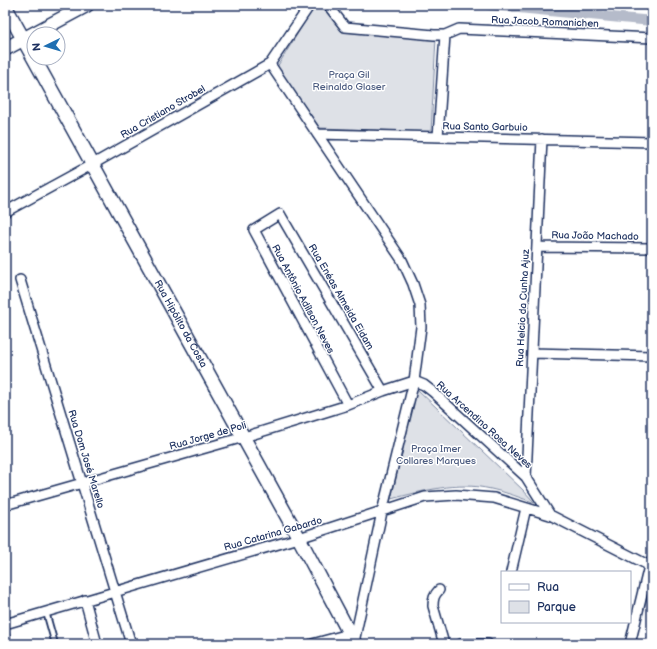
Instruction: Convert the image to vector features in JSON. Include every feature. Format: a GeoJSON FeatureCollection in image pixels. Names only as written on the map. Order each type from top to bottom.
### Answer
{"type":"FeatureCollection","features":[{"type":"Feature","properties":{"kind":"street"},"geometry":{"type":"LineString","coordinates":[[5,49],[87,5]]}},
{"type":"Feature","properties":{"kind":"street","name":"Rua Cristiano Strobel"},"geometry":{"type":"LineString","coordinates":[[5,212],[270,64],[310,5]]}},
{"type":"Feature","properties":{"kind":"street","name":"Rua Jacob Romanichen"},"geometry":{"type":"LineString","coordinates":[[328,5],[345,27],[434,35],[445,35],[458,30],[652,38]]}},
{"type":"Feature","properties":{"kind":"street","name":"Rua Hipólito da Costa"},"geometry":{"type":"LineString","coordinates":[[5,6],[244,437],[352,640]]}},
{"type":"Feature","properties":{"kind":"street"},"geometry":{"type":"LineString","coordinates":[[438,137],[445,35]]}},
{"type":"Feature","properties":{"kind":"street"},"geometry":{"type":"LineString","coordinates":[[270,64],[402,260],[413,284],[420,305],[421,328],[414,381],[352,640],[312,644]]}},
{"type":"Feature","properties":{"kind":"street","name":"Rua Santo Garbuio"},"geometry":{"type":"LineString","coordinates":[[317,134],[652,142]]}},
{"type":"Feature","properties":{"kind":"street","name":"Rua Helcio da Cunha Ajuz"},"geometry":{"type":"LineString","coordinates":[[526,477],[542,139]]}},
{"type":"Feature","properties":{"kind":"street","name":"Rua Enéas Almeida Eidam"},"geometry":{"type":"LineString","coordinates":[[280,214],[383,391]]}},
{"type":"Feature","properties":{"kind":"street","name":"Rua Antônio Adílson Neves"},"geometry":{"type":"LineString","coordinates":[[280,214],[254,230],[348,405]]}},
{"type":"Feature","properties":{"kind":"street","name":"Rua João Machado"},"geometry":{"type":"LineString","coordinates":[[537,246],[652,248]]}},
{"type":"Feature","properties":{"kind":"street","name":"Rua Dom José Marello"},"geometry":{"type":"LineString","coordinates":[[20,280],[131,644]]}},
{"type":"Feature","properties":{"kind":"street"},"geometry":{"type":"LineString","coordinates":[[532,353],[652,356]]}},
{"type":"Feature","properties":{"kind":"street","name":"Rua Jorge de Poli"},"geometry":{"type":"LineString","coordinates":[[5,505],[244,437],[348,405],[414,381]]}},
{"type":"Feature","properties":{"kind":"street","name":"Rua Arcendino Rosa Neves"},"geometry":{"type":"LineString","coordinates":[[414,381],[424,385],[433,392],[526,477],[550,515]]}},
{"type":"Feature","properties":{"kind":"street","name":"Rua Catarina Gabardo"},"geometry":{"type":"LineString","coordinates":[[5,624],[299,538],[425,497],[456,495],[494,498],[550,515]]}},
{"type":"Feature","properties":{"kind":"street"},"geometry":{"type":"LineString","coordinates":[[511,571],[526,508]]}},
{"type":"Feature","properties":{"kind":"street"},"geometry":{"type":"LineString","coordinates":[[550,515],[651,567],[630,644]]}},
{"type":"Feature","properties":{"kind":"street"},"geometry":{"type":"LineString","coordinates":[[439,590],[435,594],[433,606],[444,644]]}},
{"type":"Feature","properties":{"kind":"street"},"geometry":{"type":"LineString","coordinates":[[85,600],[97,644]]}},
{"type":"Feature","properties":{"kind":"street"},"geometry":{"type":"LineString","coordinates":[[461,644],[488,644]]}},
{"type":"Feature","properties":{"kind":"lane"},"geometry":{"type":"LineString","coordinates":[[46,612],[55,644]]}},
{"type":"Feature","properties":{"kind":"lane"},"geometry":{"type":"LineString","coordinates":[[5,632],[9,644]]}},
{"type":"Feature","properties":{"kind":"green space","name":"Praça Gil Reinaldo Glaser"},"geometry":{"type":"Polygon","coordinates":[[[315,5],[321,5],[342,32],[436,38],[431,132],[320,128],[277,67],[315,5]]]}},
{"type":"Feature","properties":{"kind":"green space","name":"Praça Imer Collares Marques"},"geometry":{"type":"Polygon","coordinates":[[[417,389],[535,503],[497,490],[466,486],[440,488],[391,499],[417,389]]]}},
{"type":"Feature","properties":{"kind":"waterway"},"geometry":{"type":"LineString","coordinates":[[489,5],[652,21]]}}]}
